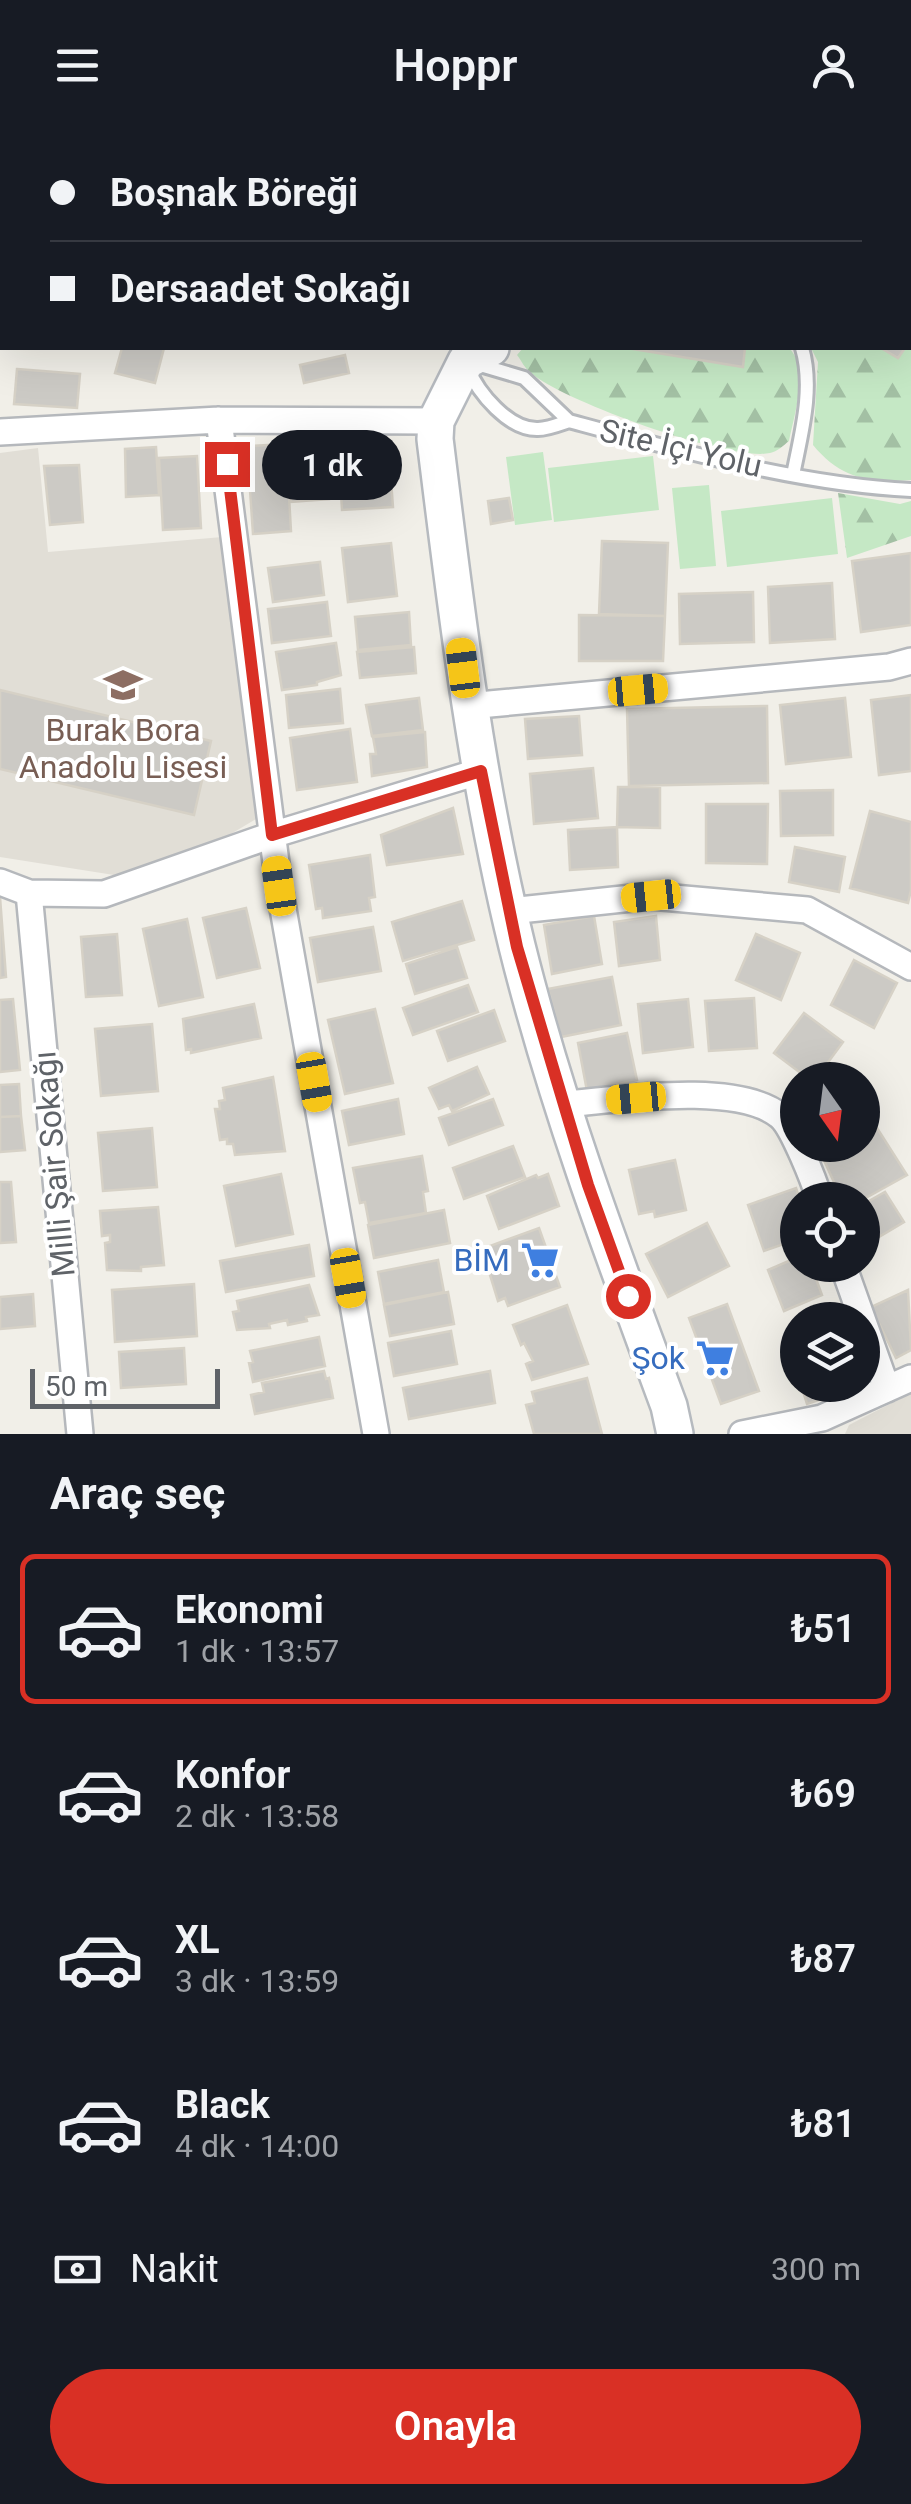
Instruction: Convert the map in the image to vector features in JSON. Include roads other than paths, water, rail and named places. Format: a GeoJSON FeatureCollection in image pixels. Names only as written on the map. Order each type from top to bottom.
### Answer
{"type":"FeatureCollection","features":[{"type":"Feature","properties":{"kind":"main road"},"geometry":{"type":"LineString","coordinates":[[473,352],[436,421],[435,439],[468,706],[517,947],[588,1185],[670,1406],[675,1434]]}},
{"type":"Feature","properties":{"kind":"street"},"geometry":{"type":"LineString","coordinates":[[0,432],[219,420],[436,421]]}},
{"type":"Feature","properties":{"kind":"street"},"geometry":{"type":"LineString","coordinates":[[219,420],[272,835],[376,1434]]}},
{"type":"Feature","properties":{"kind":"street"},"geometry":{"type":"LineString","coordinates":[[468,706],[889,667],[911,661]]}},
{"type":"Feature","properties":{"kind":"street"},"geometry":{"type":"LineString","coordinates":[[0,882],[29,893],[104,894],[272,835],[481,771]]}},
{"type":"Feature","properties":{"kind":"street","name":"Milli Şair Sokağı"},"geometry":{"type":"LineString","coordinates":[[29,893],[80,1434]]}},
{"type":"Feature","properties":{"kind":"street"},"geometry":{"type":"LineString","coordinates":[[510,911],[651,896],[806,910],[911,967]]}},
{"type":"Feature","properties":{"kind":"street"},"geometry":{"type":"LineString","coordinates":[[564,1104],[672,1096],[743,1098],[781,1116],[814,1182]]}},
{"type":"Feature","properties":{"kind":"street"},"geometry":{"type":"LineString","coordinates":[[849,1282],[887,1389]]}},
{"type":"Feature","properties":{"kind":"street"},"geometry":{"type":"LineString","coordinates":[[742,1434],[823,1426],[911,1378]]}},
{"type":"Feature","properties":{"kind":"lane"},"geometry":{"type":"LineString","coordinates":[[793,475],[804,418],[808,366],[803,350]]}},
{"type":"Feature","properties":{"kind":"lane"},"geometry":{"type":"LineString","coordinates":[[473,352],[524,378],[570,421],[536,430],[491,404],[473,380],[473,352]]}},
{"type":"Feature","properties":{"kind":"lane","name":"Site İçi Yolu"},"geometry":{"type":"LineString","coordinates":[[570,421],[793,475],[862,488],[911,490]]}},
{"type":"Feature","properties":{"kind":"place","name":"Burak Bora Anadolu Lisesi"},"geometry":{"type":"Point","coordinates":[123,685]}},
{"type":"Feature","properties":{"kind":"place","name":"BİM"},"geometry":{"type":"Point","coordinates":[540,1260]}},
{"type":"Feature","properties":{"kind":"place","name":"Şok"},"geometry":{"type":"Point","coordinates":[715,1358]}}]}
